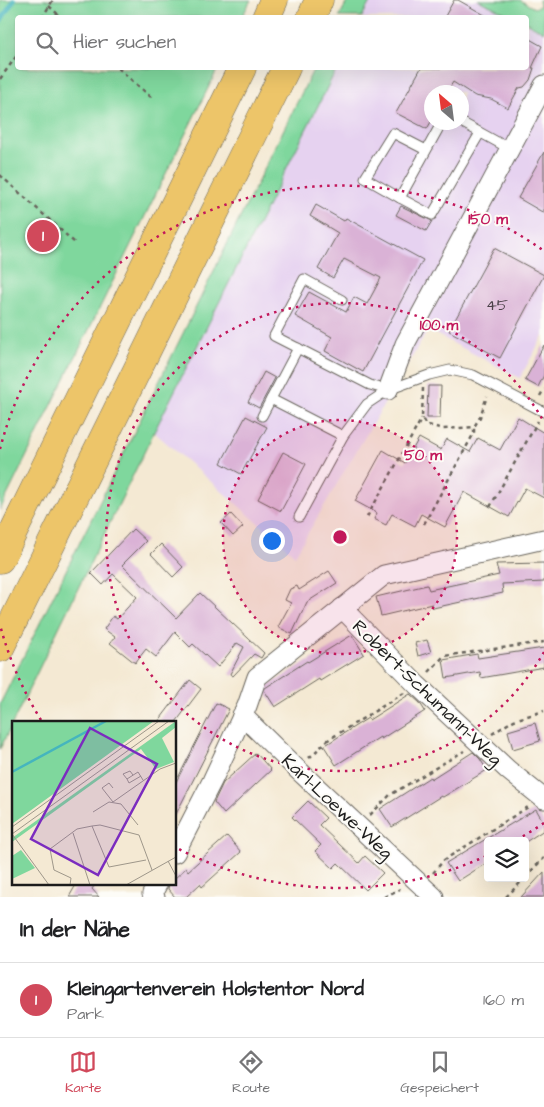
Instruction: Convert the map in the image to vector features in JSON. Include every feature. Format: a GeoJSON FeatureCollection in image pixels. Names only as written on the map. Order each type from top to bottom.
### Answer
{"type":"FeatureCollection","features":[{"type":"Feature","properties":{"kind":"highway"},"geometry":{"type":"LineString","coordinates":[[267,15],[274,0]]}},
{"type":"Feature","properties":{"kind":"highway"},"geometry":{"type":"LineString","coordinates":[[312,15],[319,0]]}},
{"type":"Feature","properties":{"kind":"highway"},"geometry":{"type":"LineString","coordinates":[[0,559],[241,70]]}},
{"type":"Feature","properties":{"kind":"highway"},"geometry":{"type":"LineString","coordinates":[[0,648],[285,70]]}},
{"type":"Feature","properties":{"kind":"street"},"geometry":{"type":"LineString","coordinates":[[388,390],[405,344],[544,85]]}},
{"type":"Feature","properties":{"kind":"street","name":"Robert-Schumann-Weg"},"geometry":{"type":"LineString","coordinates":[[543,798],[508,770],[417,685],[342,608],[384,575],[544,539]]}},
{"type":"Feature","properties":{"kind":"street"},"geometry":{"type":"LineString","coordinates":[[176,851],[208,790],[257,677],[342,608]]}},
{"type":"Feature","properties":{"kind":"street","name":"Karl-Loewe-Weg"},"geometry":{"type":"LineString","coordinates":[[242,715],[428,891]]}},
{"type":"Feature","properties":{"kind":"street"},"geometry":{"type":"LineString","coordinates":[[155,897],[152,894],[157,884]]}},
{"type":"Feature","properties":{"kind":"lane"},"geometry":{"type":"LineString","coordinates":[[469,127],[510,149]]}},
{"type":"Feature","properties":{"kind":"lane"},"geometry":{"type":"LineString","coordinates":[[400,198],[437,130]]}},
{"type":"Feature","properties":{"kind":"lane"},"geometry":{"type":"LineString","coordinates":[[426,150],[393,133],[364,178],[432,215],[480,133]]}},
{"type":"Feature","properties":{"kind":"lane"},"geometry":{"type":"LineString","coordinates":[[342,300],[304,278],[274,336],[370,385],[388,390]]}},
{"type":"Feature","properties":{"kind":"lane"},"geometry":{"type":"LineString","coordinates":[[262,416],[298,348]]}},
{"type":"Feature","properties":{"kind":"lane"},"geometry":{"type":"LineString","coordinates":[[299,516],[343,436],[367,404],[388,390],[450,370],[473,375],[544,412]]}},
{"type":"Feature","properties":{"kind":"lane"},"geometry":{"type":"LineString","coordinates":[[271,399],[343,436]]}},
{"type":"Feature","properties":{"kind":"path"},"geometry":{"type":"LineString","coordinates":[[44,15],[53,0]]}},
{"type":"Feature","properties":{"kind":"path"},"geometry":{"type":"LineString","coordinates":[[49,6],[59,15]]}},
{"type":"Feature","properties":{"kind":"path"},"geometry":{"type":"LineString","coordinates":[[0,79],[15,58]]}},
{"type":"Feature","properties":{"kind":"path"},"geometry":{"type":"LineString","coordinates":[[120,70],[152,98]]}},
{"type":"Feature","properties":{"kind":"path"},"geometry":{"type":"LineString","coordinates":[[0,175],[75,243]]}},
{"type":"Feature","properties":{"kind":"path"},"geometry":{"type":"LineString","coordinates":[[367,517],[422,418],[424,377]]}},
{"type":"Feature","properties":{"kind":"path"},"geometry":{"type":"LineString","coordinates":[[424,524],[474,433],[474,427],[480,417],[489,392],[488,383]]}},
{"type":"Feature","properties":{"kind":"path"},"geometry":{"type":"LineString","coordinates":[[490,507],[544,412]]}},
{"type":"Feature","properties":{"kind":"path"},"geometry":{"type":"LineString","coordinates":[[422,418],[425,424],[443,429],[474,427]]}},
{"type":"Feature","properties":{"kind":"path"},"geometry":{"type":"LineString","coordinates":[[297,769],[328,740],[417,685],[444,656],[544,642]]}},
{"type":"Feature","properties":{"kind":"path"},"geometry":{"type":"LineString","coordinates":[[360,828],[373,811],[390,795],[514,720],[544,711]]}},
{"type":"Feature","properties":{"kind":"path"},"geometry":{"type":"LineString","coordinates":[[428,891],[444,860],[543,798]]}},
{"type":"Feature","properties":{"kind":"path"},"geometry":{"type":"LineString","coordinates":[[529,874],[544,858]]}},
{"type":"Feature","properties":{"kind":"path"},"geometry":{"type":"LineString","coordinates":[[506,897],[521,882]]}},
{"type":"Feature","properties":{"kind":"shaded area"},"geometry":{"type":"Polygon","coordinates":[[[371,0],[478,0],[510,15],[364,15],[371,0]]]}},
{"type":"Feature","properties":{"kind":"shaded area"},"geometry":{"type":"Polygon","coordinates":[[[529,24],[544,32],[544,334],[520,378],[428,330],[295,555],[154,432],[336,70],[529,70],[529,24]]]}},
{"type":"Feature","properties":{"kind":"green space"},"geometry":{"type":"Polygon","coordinates":[[[0,0],[251,0],[243,15],[15,15],[15,70],[217,70],[0,510],[0,0]]]}},
{"type":"Feature","properties":{"kind":"green space"},"geometry":{"type":"Polygon","coordinates":[[[348,0],[371,0],[363,15],[340,15],[348,0]]]}},
{"type":"Feature","properties":{"kind":"green space"},"geometry":{"type":"Polygon","coordinates":[[[478,0],[520,0],[534,8],[540,6],[539,0],[544,0],[544,32],[529,24],[529,15],[510,15],[478,0]]]}},
{"type":"Feature","properties":{"kind":"green space"},"geometry":{"type":"Polygon","coordinates":[[[313,70],[336,70],[154,432],[0,749],[0,704],[313,70]]]}},
{"type":"Feature","properties":{"kind":"building"},"geometry":{"type":"Polygon","coordinates":[[[454,0],[458,0],[485,15],[446,15],[454,0]]]}},
{"type":"Feature","properties":{"kind":"building"},"geometry":{"type":"Polygon","coordinates":[[[529,39],[542,46],[532,68],[534,68],[530,80],[524,87],[519,88],[508,108],[491,99],[475,96],[469,92],[469,85],[458,85],[453,82],[451,85],[424,85],[424,127],[396,113],[420,70],[529,70],[529,39]]]}},
{"type":"Feature","properties":{"kind":"building"},"geometry":{"type":"Polygon","coordinates":[[[544,152],[544,213],[518,198],[544,152]]]}},
{"type":"Feature","properties":{"kind":"building"},"geometry":{"type":"Polygon","coordinates":[[[316,205],[344,221],[346,218],[423,260],[363,372],[325,351],[332,337],[295,316],[309,292],[346,312],[354,297],[367,304],[381,278],[344,259],[333,278],[318,269],[338,233],[310,216],[316,205]]]}},
{"type":"Feature","properties":{"kind":"building"},"geometry":{"type":"Polygon","coordinates":[[[401,206],[432,221],[426,231],[396,215],[401,206]]]}},
{"type":"Feature","properties":{"kind":"building"},"geometry":{"type":"Polygon","coordinates":[[[494,248],[544,275],[500,358],[449,331],[494,248]]]}},
{"type":"Feature","properties":{"kind":"building"},"geometry":{"type":"Polygon","coordinates":[[[544,345],[544,375],[538,387],[525,380],[544,345]]]}},
{"type":"Feature","properties":{"kind":"building"},"geometry":{"type":"Polygon","coordinates":[[[264,372],[275,378],[259,408],[248,402],[264,372]]]}},
{"type":"Feature","properties":{"kind":"building"},"geometry":{"type":"Polygon","coordinates":[[[428,386],[441,386],[440,418],[427,418],[428,386]]]}},
{"type":"Feature","properties":{"kind":"building"},"geometry":{"type":"Polygon","coordinates":[[[246,416],[267,427],[241,474],[221,463],[246,416]]]}},
{"type":"Feature","properties":{"kind":"building"},"geometry":{"type":"Polygon","coordinates":[[[518,417],[544,433],[544,498],[525,488],[509,517],[464,492],[445,527],[421,514],[415,526],[392,514],[386,525],[374,519],[377,513],[355,501],[383,450],[405,463],[419,438],[441,450],[447,439],[470,452],[478,438],[500,450],[518,417]]]}},
{"type":"Feature","properties":{"kind":"building"},"geometry":{"type":"Polygon","coordinates":[[[283,452],[306,464],[281,511],[258,499],[283,452]]]}},
{"type":"Feature","properties":{"kind":"building"},"geometry":{"type":"Polygon","coordinates":[[[231,514],[243,527],[233,536],[221,523],[231,514]]]}},
{"type":"Feature","properties":{"kind":"building"},"geometry":{"type":"Polygon","coordinates":[[[133,529],[146,541],[122,565],[176,618],[200,593],[264,653],[261,658],[254,654],[233,676],[230,674],[244,647],[237,643],[218,667],[193,644],[190,647],[175,632],[156,657],[146,649],[135,663],[110,643],[115,637],[104,629],[113,616],[117,619],[137,597],[113,574],[103,585],[91,573],[133,529]]]}},
{"type":"Feature","properties":{"kind":"building"},"geometry":{"type":"Polygon","coordinates":[[[161,544],[183,567],[173,577],[151,554],[161,544]]]}},
{"type":"Feature","properties":{"kind":"building"},"geometry":{"type":"Polygon","coordinates":[[[544,563],[544,582],[502,584],[503,593],[433,608],[432,604],[381,616],[376,597],[427,585],[429,590],[499,575],[496,564],[544,563]]]}},
{"type":"Feature","properties":{"kind":"building"},"geometry":{"type":"Polygon","coordinates":[[[329,571],[337,583],[307,602],[292,634],[278,627],[291,603],[285,600],[290,589],[297,586],[299,590],[329,571]]]}},
{"type":"Feature","properties":{"kind":"building"},"geometry":{"type":"Polygon","coordinates":[[[352,635],[364,654],[320,681],[319,679],[275,707],[264,690],[265,688],[352,635]]]}},
{"type":"Feature","properties":{"kind":"building"},"geometry":{"type":"Polygon","coordinates":[[[427,640],[431,652],[418,656],[415,643],[427,640]]]}},
{"type":"Feature","properties":{"kind":"building"},"geometry":{"type":"Polygon","coordinates":[[[544,648],[544,667],[481,678],[480,672],[446,678],[443,660],[477,654],[478,658],[544,648]]]}},
{"type":"Feature","properties":{"kind":"building"},"geometry":{"type":"Polygon","coordinates":[[[190,680],[201,689],[176,722],[159,721],[190,680]]]}},
{"type":"Feature","properties":{"kind":"building"},"geometry":{"type":"Polygon","coordinates":[[[410,694],[420,703],[425,711],[336,765],[324,746],[410,694]]]}},
{"type":"Feature","properties":{"kind":"building"},"geometry":{"type":"Polygon","coordinates":[[[216,703],[229,709],[176,814],[176,782],[216,703]]]}},
{"type":"Feature","properties":{"kind":"building"},"geometry":{"type":"Polygon","coordinates":[[[535,723],[540,741],[513,749],[508,731],[535,723]]]}},
{"type":"Feature","properties":{"kind":"building"},"geometry":{"type":"Polygon","coordinates":[[[473,752],[487,770],[392,827],[380,809],[473,752]]]}},
{"type":"Feature","properties":{"kind":"building"},"geometry":{"type":"Polygon","coordinates":[[[256,753],[271,770],[224,814],[214,802],[223,783],[256,753]]]}},
{"type":"Feature","properties":{"kind":"building"},"geometry":{"type":"Polygon","coordinates":[[[308,801],[326,818],[319,825],[359,863],[365,856],[383,873],[366,890],[338,863],[333,868],[315,851],[321,845],[292,817],[308,801]]]}},
{"type":"Feature","properties":{"kind":"building"},"geometry":{"type":"Polygon","coordinates":[[[536,809],[544,823],[544,830],[529,840],[529,837],[489,837],[536,809]]]}},
{"type":"Feature","properties":{"kind":"building"},"geometry":{"type":"Polygon","coordinates":[[[227,836],[241,852],[202,887],[200,884],[186,897],[175,897],[168,889],[169,884],[176,884],[176,877],[186,868],[188,871],[227,836]]]}},
{"type":"Feature","properties":{"kind":"building"},"geometry":{"type":"Polygon","coordinates":[[[484,840],[484,865],[458,881],[446,863],[484,840]]]}},
{"type":"Feature","properties":{"kind":"building"},"geometry":{"type":"Polygon","coordinates":[[[544,872],[544,897],[521,897],[533,884],[544,872]]]}},
{"type":"Feature","properties":{"kind":"building"},"geometry":{"type":"Polygon","coordinates":[[[76,884],[95,884],[92,889],[99,897],[69,897],[76,884]]]}},
{"type":"Feature","properties":{"kind":"waterway"},"geometry":{"type":"LineString","coordinates":[[0,22],[14,0]]}},
{"type":"Feature","properties":{"kind":"place","name":"Kleingartenverein Holstentor Nord"},"geometry":{"type":"Point","coordinates":[43,236]}}]}
